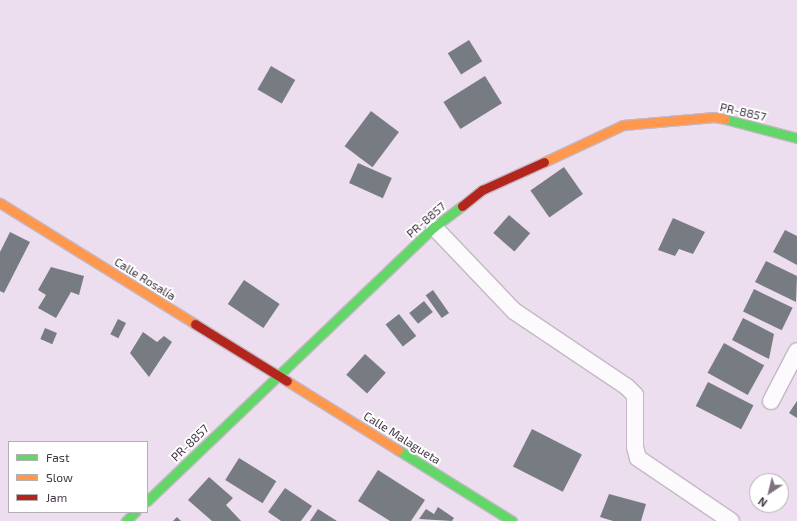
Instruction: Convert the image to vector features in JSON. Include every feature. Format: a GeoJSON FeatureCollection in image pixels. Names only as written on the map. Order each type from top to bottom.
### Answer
{"type":"FeatureCollection","features":[{"type":"Feature","properties":{"kind":"street","name":"PR-8857"},"geometry":{"type":"LineString","coordinates":[[148,500],[434,227],[482,190],[623,125],[653,120],[715,117],[797,138]]}},
{"type":"Feature","properties":{"kind":"street","name":"Calle Rosalía"},"geometry":{"type":"LineString","coordinates":[[0,203],[278,375]]}},
{"type":"Feature","properties":{"kind":"street"},"geometry":{"type":"LineString","coordinates":[[434,227],[514,311],[627,386],[635,395],[635,448],[638,458],[731,521]]}},
{"type":"Feature","properties":{"kind":"street"},"geometry":{"type":"LineString","coordinates":[[771,400],[797,351]]}},
{"type":"Feature","properties":{"kind":"street","name":"Calle Malagueta"},"geometry":{"type":"LineString","coordinates":[[278,375],[512,521]]}},
{"type":"Feature","properties":{"kind":"street"},"geometry":{"type":"LineString","coordinates":[[126,521],[134,513]]}},
{"type":"Feature","properties":{"kind":"building"},"geometry":{"type":"Polygon","coordinates":[[[469,40],[482,61],[461,74],[448,53],[469,40]]]}},
{"type":"Feature","properties":{"kind":"building"},"geometry":{"type":"Polygon","coordinates":[[[271,66],[295,80],[282,103],[258,89],[271,66]]]}},
{"type":"Feature","properties":{"kind":"building"},"geometry":{"type":"Polygon","coordinates":[[[485,76],[502,103],[460,129],[443,102],[485,76]]]}},
{"type":"Feature","properties":{"kind":"building"},"geometry":{"type":"Polygon","coordinates":[[[371,111],[399,132],[372,167],[345,146],[371,111]]]}},
{"type":"Feature","properties":{"kind":"building"},"geometry":{"type":"Polygon","coordinates":[[[358,163],[392,178],[383,198],[349,183],[358,163]]]}},
{"type":"Feature","properties":{"kind":"building"},"geometry":{"type":"Polygon","coordinates":[[[564,167],[583,194],[549,218],[530,191],[564,167]]]}},
{"type":"Feature","properties":{"kind":"building"},"geometry":{"type":"Polygon","coordinates":[[[509,215],[530,233],[514,251],[493,233],[509,215]]]}},
{"type":"Feature","properties":{"kind":"building"},"geometry":{"type":"Polygon","coordinates":[[[673,218],[705,232],[693,254],[679,249],[675,256],[658,250],[673,218]]]}},
{"type":"Feature","properties":{"kind":"building"},"geometry":{"type":"Polygon","coordinates":[[[785,230],[797,236],[797,265],[773,252],[785,230]]]}},
{"type":"Feature","properties":{"kind":"building"},"geometry":{"type":"Polygon","coordinates":[[[10,232],[30,242],[4,293],[0,291],[0,252],[10,232]]]}},
{"type":"Feature","properties":{"kind":"building"},"geometry":{"type":"Polygon","coordinates":[[[766,261],[797,276],[796,302],[755,282],[766,261]]]}},
{"type":"Feature","properties":{"kind":"building"},"geometry":{"type":"Polygon","coordinates":[[[51,267],[84,276],[79,295],[71,292],[56,318],[38,308],[46,295],[38,290],[51,267]]]}},
{"type":"Feature","properties":{"kind":"building"},"geometry":{"type":"Polygon","coordinates":[[[244,280],[280,304],[263,328],[228,304],[244,280]]]}},
{"type":"Feature","properties":{"kind":"building"},"geometry":{"type":"Polygon","coordinates":[[[754,289],[793,308],[782,330],[743,311],[754,289]]]}},
{"type":"Feature","properties":{"kind":"building"},"geometry":{"type":"Polygon","coordinates":[[[433,290],[449,313],[442,318],[426,295],[433,290]]]}},
{"type":"Feature","properties":{"kind":"building"},"geometry":{"type":"Polygon","coordinates":[[[424,301],[433,312],[418,324],[409,313],[424,301]]]}},
{"type":"Feature","properties":{"kind":"building"},"geometry":{"type":"Polygon","coordinates":[[[399,314],[416,336],[403,347],[386,324],[399,314]]]}},
{"type":"Feature","properties":{"kind":"building"},"geometry":{"type":"Polygon","coordinates":[[[743,318],[774,334],[769,359],[732,340],[743,318]]]}},
{"type":"Feature","properties":{"kind":"building"},"geometry":{"type":"Polygon","coordinates":[[[118,319],[126,323],[118,338],[110,334],[118,319]]]}},
{"type":"Feature","properties":{"kind":"building"},"geometry":{"type":"Polygon","coordinates":[[[45,328],[57,333],[52,344],[40,339],[45,328]]]}},
{"type":"Feature","properties":{"kind":"building"},"geometry":{"type":"Polygon","coordinates":[[[143,332],[157,342],[164,336],[172,342],[149,377],[130,353],[143,332]]]}},
{"type":"Feature","properties":{"kind":"building"},"geometry":{"type":"Polygon","coordinates":[[[724,343],[764,365],[748,395],[708,373],[724,343]]]}},
{"type":"Feature","properties":{"kind":"building"},"geometry":{"type":"Polygon","coordinates":[[[365,354],[386,373],[367,394],[346,375],[365,354]]]}},
{"type":"Feature","properties":{"kind":"building"},"geometry":{"type":"Polygon","coordinates":[[[708,382],[753,405],[741,429],[696,406],[708,382]]]}},
{"type":"Feature","properties":{"kind":"building"},"geometry":{"type":"Polygon","coordinates":[[[797,401],[797,418],[789,413],[797,401]]]}},
{"type":"Feature","properties":{"kind":"building"},"geometry":{"type":"Polygon","coordinates":[[[532,429],[582,454],[563,492],[513,466],[532,429]]]}},
{"type":"Feature","properties":{"kind":"building"},"geometry":{"type":"Polygon","coordinates":[[[239,458],[276,481],[263,503],[225,480],[239,458]]]}},
{"type":"Feature","properties":{"kind":"building"},"geometry":{"type":"Polygon","coordinates":[[[378,470],[425,500],[411,521],[390,521],[358,501],[378,470]]]}},
{"type":"Feature","properties":{"kind":"building"},"geometry":{"type":"Polygon","coordinates":[[[209,477],[233,498],[226,505],[241,521],[212,521],[188,500],[209,477]]]}},
{"type":"Feature","properties":{"kind":"building"},"geometry":{"type":"Polygon","coordinates":[[[285,488],[312,506],[301,521],[281,521],[268,512],[285,488]]]}},
{"type":"Feature","properties":{"kind":"building"},"geometry":{"type":"Polygon","coordinates":[[[609,494],[646,504],[641,521],[613,521],[600,517],[609,494]]]}},
{"type":"Feature","properties":{"kind":"building"},"geometry":{"type":"Polygon","coordinates":[[[438,507],[454,518],[452,521],[419,519],[426,509],[434,514],[438,507]]]}},
{"type":"Feature","properties":{"kind":"building"},"geometry":{"type":"Polygon","coordinates":[[[318,509],[337,521],[310,521],[318,509]]]}},
{"type":"Feature","properties":{"kind":"building"},"geometry":{"type":"Polygon","coordinates":[[[177,517],[181,521],[173,521],[177,517]]]}},
{"type":"Feature","properties":{"kind":"traffic: fast"},"geometry":{"type":"LineString","coordinates":[[725,119],[797,138]]}},
{"type":"Feature","properties":{"kind":"traffic: fast"},"geometry":{"type":"LineString","coordinates":[[148,500],[434,227],[462,206]]}},
{"type":"Feature","properties":{"kind":"traffic: fast"},"geometry":{"type":"LineString","coordinates":[[398,450],[512,521]]}},
{"type":"Feature","properties":{"kind":"traffic: fast"},"geometry":{"type":"LineString","coordinates":[[126,521],[134,513]]}},
{"type":"Feature","properties":{"kind":"traffic: slow"},"geometry":{"type":"LineString","coordinates":[[544,162],[623,125],[715,117],[725,119]]}},
{"type":"Feature","properties":{"kind":"traffic: slow"},"geometry":{"type":"LineString","coordinates":[[0,203],[195,324]]}},
{"type":"Feature","properties":{"kind":"traffic: slow"},"geometry":{"type":"LineString","coordinates":[[287,381],[398,450]]}},
{"type":"Feature","properties":{"kind":"traffic: jam"},"geometry":{"type":"LineString","coordinates":[[462,206],[482,190],[544,162]]}},
{"type":"Feature","properties":{"kind":"traffic: jam"},"geometry":{"type":"LineString","coordinates":[[195,324],[287,381]]}}]}
